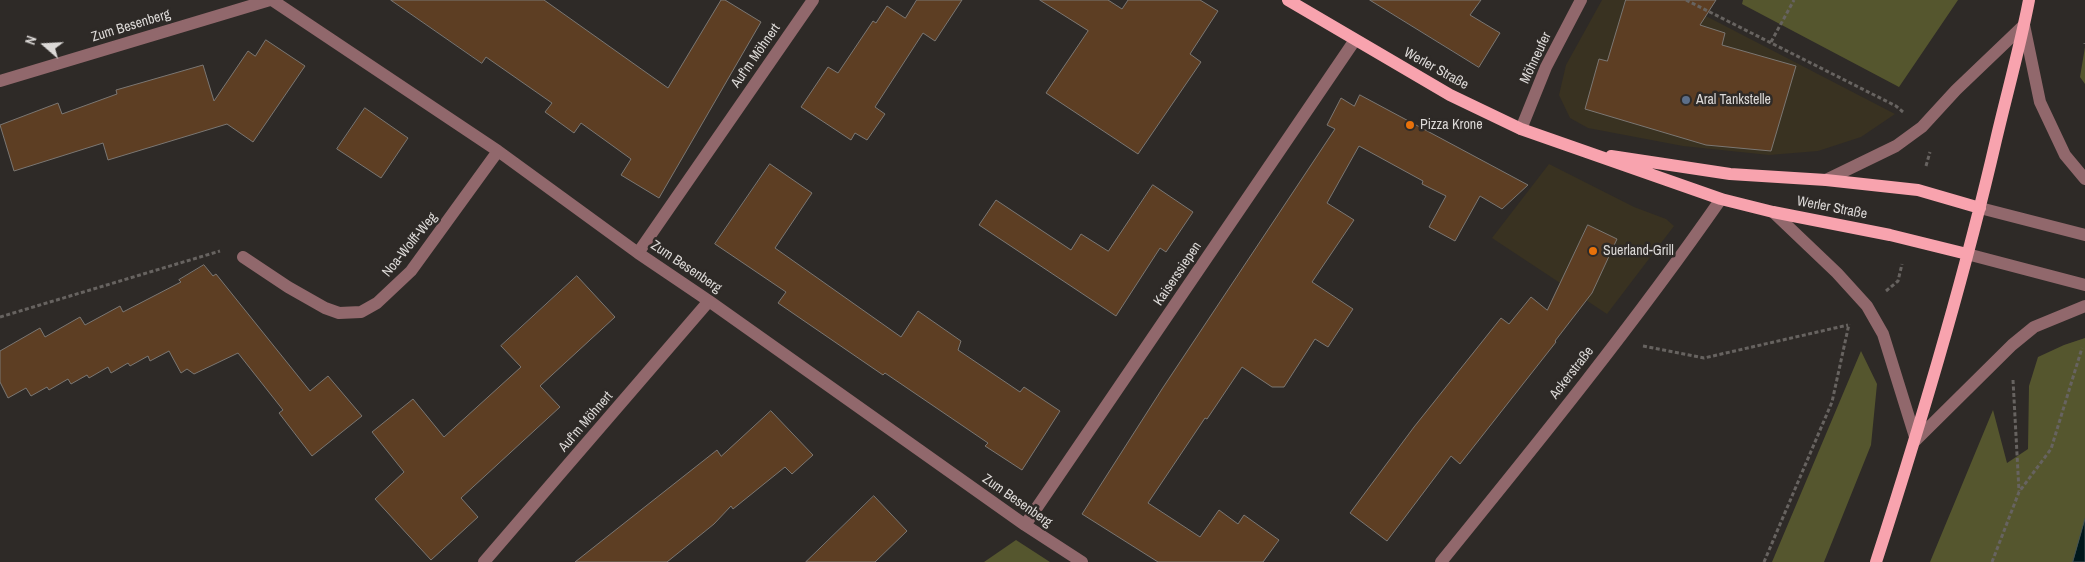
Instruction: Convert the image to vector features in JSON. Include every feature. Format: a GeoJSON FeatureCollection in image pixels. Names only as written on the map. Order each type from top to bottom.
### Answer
{"type":"FeatureCollection","features":[{"type":"Feature","properties":{"kind":"main road","name":"Werler Straße"},"geometry":{"type":"LineString","coordinates":[[1288,0],[1450,95],[1521,129],[1577,150],[1721,199],[1967,254]]}},
{"type":"Feature","properties":{"kind":"main road"},"geometry":{"type":"LineString","coordinates":[[1876,562],[1916,440],[1980,208],[2024,25],[2028,0]]}},
{"type":"Feature","properties":{"kind":"main road","name":"Werler Straße"},"geometry":{"type":"LineString","coordinates":[[1577,150],[1730,174],[1826,180],[1918,190],[1980,208]]}},
{"type":"Feature","properties":{"kind":"street","name":"Zum Besenberg"},"geometry":{"type":"LineString","coordinates":[[0,81],[271,0],[498,151],[638,253],[710,301],[1025,525],[1082,562]]}},
{"type":"Feature","properties":{"kind":"street","name":"Auf'm Möhnert"},"geometry":{"type":"LineString","coordinates":[[638,253],[813,0]]}},
{"type":"Feature","properties":{"kind":"street","name":"Möhneufer"},"geometry":{"type":"LineString","coordinates":[[1521,129],[1546,67],[1581,0]]}},
{"type":"Feature","properties":{"kind":"street"},"geometry":{"type":"LineString","coordinates":[[1826,180],[1896,146],[1922,127],[1956,90],[2024,25]]}},
{"type":"Feature","properties":{"kind":"street"},"geometry":{"type":"LineString","coordinates":[[2024,25],[2040,102],[2065,155],[2085,179]]}},
{"type":"Feature","properties":{"kind":"street","name":"Kaiserssiepen"},"geometry":{"type":"LineString","coordinates":[[1025,525],[1355,40]]}},
{"type":"Feature","properties":{"kind":"street","name":"Noa-Wolff-Weg"},"geometry":{"type":"LineString","coordinates":[[243,257],[288,287],[325,308],[339,314],[361,312],[376,303],[411,271],[498,151]]}},
{"type":"Feature","properties":{"kind":"street","name":"Ackerstraße"},"geometry":{"type":"LineString","coordinates":[[1442,562],[1616,341],[1686,249],[1721,199]]}},
{"type":"Feature","properties":{"kind":"street","name":"Werler Straße"},"geometry":{"type":"LineString","coordinates":[[1980,208],[2085,235]]}},
{"type":"Feature","properties":{"kind":"street"},"geometry":{"type":"LineString","coordinates":[[1773,212],[1837,272],[1867,306],[1883,334],[1916,440],[1998,359],[2034,327],[2079,308]]}},
{"type":"Feature","properties":{"kind":"street","name":"Werler Straße"},"geometry":{"type":"LineString","coordinates":[[1967,254],[2083,284]]}},
{"type":"Feature","properties":{"kind":"street","name":"Auf'm Möhnert"},"geometry":{"type":"LineString","coordinates":[[484,562],[710,301]]}},
{"type":"Feature","properties":{"kind":"path"},"geometry":{"type":"LineString","coordinates":[[1686,0],[1896,106],[1922,127]]}},
{"type":"Feature","properties":{"kind":"path"},"geometry":{"type":"LineString","coordinates":[[1771,42],[1794,0]]}},
{"type":"Feature","properties":{"kind":"path"},"geometry":{"type":"LineString","coordinates":[[1918,190],[1932,144]]}},
{"type":"Feature","properties":{"kind":"path"},"geometry":{"type":"LineString","coordinates":[[1616,341],[1704,358],[1848,325],[1867,306],[1898,281],[1908,240]]}},
{"type":"Feature","properties":{"kind":"path"},"geometry":{"type":"LineString","coordinates":[[0,317],[219,251],[243,257]]}},
{"type":"Feature","properties":{"kind":"path"},"geometry":{"type":"LineString","coordinates":[[1764,562],[1832,402],[1848,325]]}},
{"type":"Feature","properties":{"kind":"path"},"geometry":{"type":"LineString","coordinates":[[1992,562],[2019,492],[2051,449],[2082,348]]}},
{"type":"Feature","properties":{"kind":"path"},"geometry":{"type":"LineString","coordinates":[[1998,359],[2012,370],[2019,492]]}},
{"type":"Feature","properties":{"kind":"shaded area"},"geometry":{"type":"Polygon","coordinates":[[[1602,0],[1675,0],[1895,114],[1861,137],[1818,151],[1769,155],[1683,146],[1588,128],[1570,118],[1559,95],[1566,65],[1602,0]]]}},
{"type":"Feature","properties":{"kind":"shaded area"},"geometry":{"type":"Polygon","coordinates":[[[1549,164],[1634,207],[1666,219],[1674,226],[1607,314],[1492,238],[1549,164]]]}},
{"type":"Feature","properties":{"kind":"green space"},"geometry":{"type":"Polygon","coordinates":[[[1743,0],[1958,0],[1899,87],[1742,4],[1743,0]]]}},
{"type":"Feature","properties":{"kind":"green space"},"geometry":{"type":"Polygon","coordinates":[[[2085,47],[2085,84],[2080,77],[2085,47]]]}},
{"type":"Feature","properties":{"kind":"green space"},"geometry":{"type":"Polygon","coordinates":[[[2085,338],[2085,562],[1930,562],[1993,410],[2007,463],[2028,449],[2029,386],[2038,357],[2085,338]]]}},
{"type":"Feature","properties":{"kind":"green space"},"geometry":{"type":"Polygon","coordinates":[[[1861,351],[1877,384],[1871,445],[1824,562],[1772,562],[1861,351]]]}},
{"type":"Feature","properties":{"kind":"green space"},"geometry":{"type":"Polygon","coordinates":[[[1016,540],[1050,562],[984,562],[1016,540]]]}},
{"type":"Feature","properties":{"kind":"water"},"geometry":{"type":"Polygon","coordinates":[[[2085,519],[2085,562],[2073,562],[2085,519]]]}},
{"type":"Feature","properties":{"kind":"building"},"geometry":{"type":"Polygon","coordinates":[[[391,0],[544,0],[668,88],[721,0],[725,0],[761,22],[659,198],[621,175],[631,159],[581,123],[574,133],[545,112],[552,103],[486,57],[482,63],[391,0]]]}},
{"type":"Feature","properties":{"kind":"building"},"geometry":{"type":"Polygon","coordinates":[[[917,0],[962,0],[935,41],[923,33],[875,107],[885,114],[867,140],[855,133],[851,140],[801,107],[828,67],[838,73],[873,21],[876,23],[887,6],[905,18],[917,0]]]}},
{"type":"Feature","properties":{"kind":"building"},"geometry":{"type":"Polygon","coordinates":[[[1040,0],[1108,0],[1122,9],[1128,0],[1200,0],[1218,11],[1190,54],[1201,62],[1138,154],[1046,93],[1088,31],[1040,0]]]}},
{"type":"Feature","properties":{"kind":"building"},"geometry":{"type":"Polygon","coordinates":[[[1370,0],[1481,0],[1470,15],[1500,33],[1479,67],[1370,0]]]}},
{"type":"Feature","properties":{"kind":"building","name":"Aral Tankstelle"},"geometry":{"type":"Polygon","coordinates":[[[1626,0],[1716,0],[1700,25],[1725,33],[1722,45],[1796,66],[1771,151],[1706,145],[1585,109],[1599,59],[1607,61],[1626,0]]]}},
{"type":"Feature","properties":{"kind":"building"},"geometry":{"type":"Polygon","coordinates":[[[266,40],[305,66],[253,142],[227,124],[108,160],[103,143],[14,171],[0,125],[58,103],[62,114],[117,94],[116,90],[203,65],[214,101],[248,51],[255,56],[266,40]]]}},
{"type":"Feature","properties":{"kind":"building"},"geometry":{"type":"Polygon","coordinates":[[[1360,95],[1528,185],[1502,209],[1480,196],[1455,241],[1429,227],[1446,196],[1422,184],[1423,181],[1359,146],[1327,203],[1354,220],[1312,282],[1353,309],[1328,347],[1315,339],[1284,387],[1272,387],[1242,367],[1148,503],[1200,537],[1219,510],[1238,524],[1244,515],[1279,540],[1263,562],[1158,562],[1082,514],[1162,389],[1335,129],[1327,125],[1341,98],[1354,106],[1360,95]]]}},
{"type":"Feature","properties":{"kind":"building"},"geometry":{"type":"Polygon","coordinates":[[[365,108],[408,138],[381,178],[337,149],[365,108]]]}},
{"type":"Feature","properties":{"kind":"building"},"geometry":{"type":"Polygon","coordinates":[[[770,164],[812,193],[775,248],[901,337],[918,311],[961,341],[958,350],[1020,392],[1024,387],[1060,411],[1022,470],[985,446],[988,443],[885,373],[883,375],[778,303],[786,292],[715,244],[770,164]]]}},
{"type":"Feature","properties":{"kind":"building"},"geometry":{"type":"Polygon","coordinates":[[[1153,185],[1193,212],[1166,252],[1160,248],[1116,316],[979,225],[996,200],[1071,250],[1081,234],[1108,251],[1153,185]]]}},
{"type":"Feature","properties":{"kind":"building"},"geometry":{"type":"Polygon","coordinates":[[[1588,225],[1617,239],[1592,293],[1460,464],[1451,456],[1387,541],[1350,513],[1414,427],[1501,318],[1509,324],[1531,297],[1547,310],[1588,225]]]}},
{"type":"Feature","properties":{"kind":"building"},"geometry":{"type":"Polygon","coordinates":[[[204,265],[213,276],[216,274],[310,391],[328,376],[362,416],[312,456],[279,413],[283,410],[238,353],[194,374],[187,369],[181,373],[169,351],[150,361],[148,356],[130,366],[128,363],[111,373],[108,367],[89,378],[87,375],[71,384],[68,379],[49,390],[47,387],[31,396],[26,388],[8,398],[0,382],[0,351],[40,328],[45,337],[80,317],[85,325],[120,306],[123,312],[181,282],[179,280],[204,265]]]}},
{"type":"Feature","properties":{"kind":"building"},"geometry":{"type":"Polygon","coordinates":[[[577,276],[615,317],[540,386],[560,407],[461,498],[478,517],[431,560],[375,499],[404,472],[372,432],[413,399],[444,437],[521,367],[501,346],[577,276]]]}},
{"type":"Feature","properties":{"kind":"building"},"geometry":{"type":"Polygon","coordinates":[[[771,411],[813,455],[792,474],[785,467],[733,509],[731,506],[714,524],[667,562],[575,562],[717,450],[721,456],[771,411]]]}},
{"type":"Feature","properties":{"kind":"building"},"geometry":{"type":"Polygon","coordinates":[[[874,496],[907,531],[875,562],[806,562],[874,496]]]}},
{"type":"Feature","properties":{"kind":"place","name":"Aral Tankstelle"},"geometry":{"type":"Point","coordinates":[1686,100]}},
{"type":"Feature","properties":{"kind":"place","name":"Pizza Krone"},"geometry":{"type":"Point","coordinates":[1410,125]}},
{"type":"Feature","properties":{"kind":"place","name":"Suerland-Grill"},"geometry":{"type":"Point","coordinates":[1593,251]}}]}
